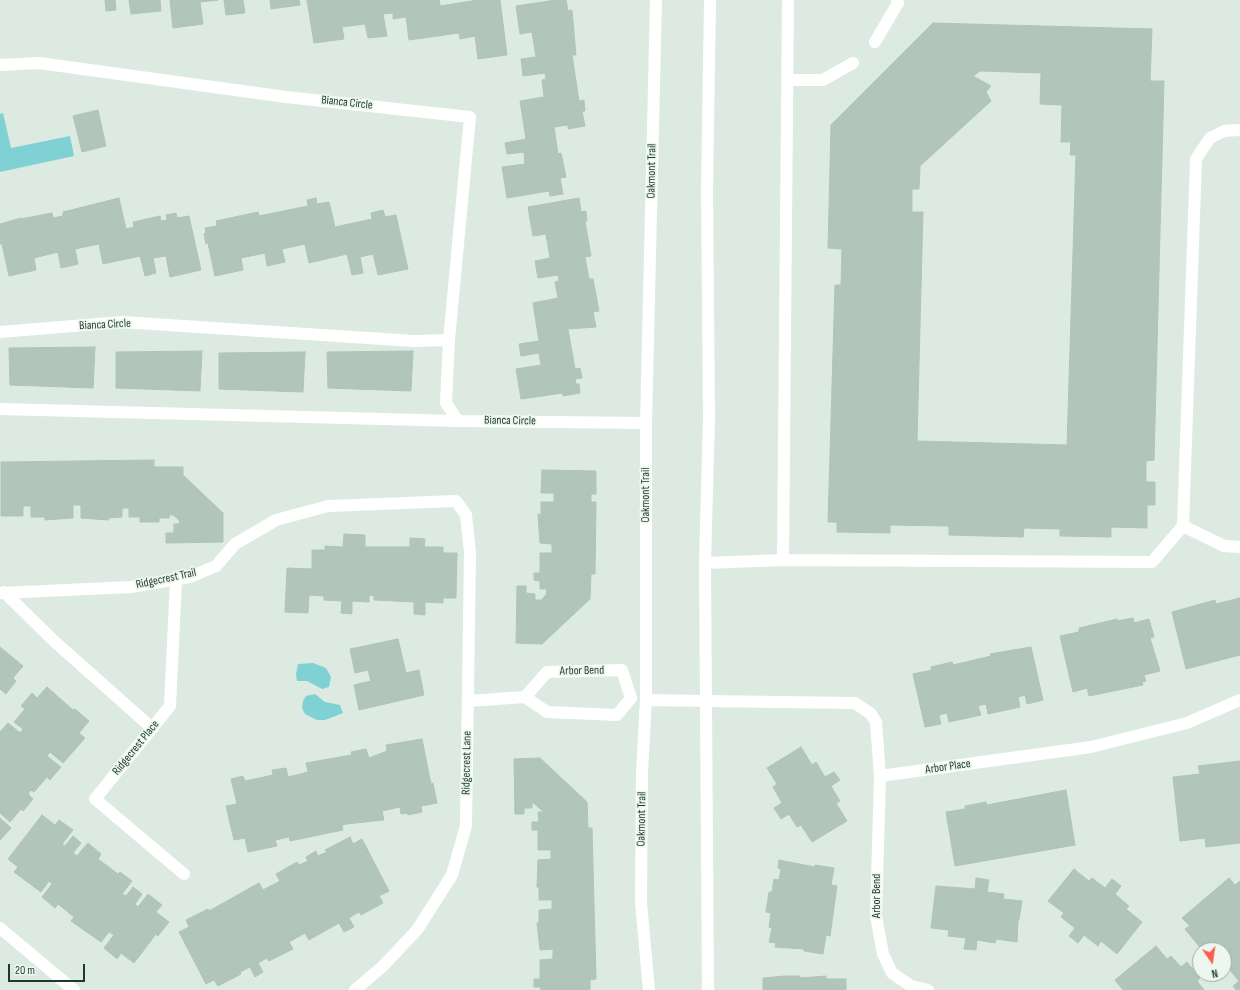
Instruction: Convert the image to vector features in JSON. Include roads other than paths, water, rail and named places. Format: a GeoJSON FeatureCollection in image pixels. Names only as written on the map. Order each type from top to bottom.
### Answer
{"type":"FeatureCollection","features":[{"type":"Feature","properties":{"kind":"street","name":"Oakmont Trail"},"geometry":{"type":"LineString","coordinates":[[650,990],[641,903],[642,771],[646,700],[646,423],[656,0]]}},
{"type":"Feature","properties":{"kind":"street"},"geometry":{"type":"LineString","coordinates":[[708,990],[705,563],[709,418],[707,190],[710,0]]}},
{"type":"Feature","properties":{"kind":"street"},"geometry":{"type":"LineString","coordinates":[[783,560],[788,0]]}},
{"type":"Feature","properties":{"kind":"street"},"geometry":{"type":"LineString","coordinates":[[875,42],[898,3],[897,0]]}},
{"type":"Feature","properties":{"kind":"street","name":"Bianca Circle"},"geometry":{"type":"LineString","coordinates":[[0,66],[39,63],[286,97],[470,117],[449,340],[446,403],[458,421],[646,423]]}},
{"type":"Feature","properties":{"kind":"street"},"geometry":{"type":"LineString","coordinates":[[787,80],[823,80],[853,63]]}},
{"type":"Feature","properties":{"kind":"street"},"geometry":{"type":"LineString","coordinates":[[705,563],[783,560],[1152,562],[1183,526],[1196,159],[1210,138],[1224,131],[1240,130]]}},
{"type":"Feature","properties":{"kind":"street","name":"Bianca Circle"},"geometry":{"type":"LineString","coordinates":[[0,332],[122,322],[414,341],[449,340]]}},
{"type":"Feature","properties":{"kind":"street"},"geometry":{"type":"LineString","coordinates":[[0,409],[458,421]]}},
{"type":"Feature","properties":{"kind":"street","name":"Ridgecrest Trail"},"geometry":{"type":"LineString","coordinates":[[2,592],[131,587],[176,580],[190,577],[216,566],[235,544],[276,520],[328,506],[456,501]]}},
{"type":"Feature","properties":{"kind":"street","name":"Ridgecrest Lane"},"geometry":{"type":"LineString","coordinates":[[355,990],[383,966],[417,930],[452,875],[466,826],[470,552],[466,516],[456,501]]}},
{"type":"Feature","properties":{"kind":"street"},"geometry":{"type":"LineString","coordinates":[[1183,526],[1224,546],[1240,547]]}},
{"type":"Feature","properties":{"kind":"street","name":"Ridgecrest Place"},"geometry":{"type":"LineString","coordinates":[[176,580],[170,706],[95,799],[184,874]]}},
{"type":"Feature","properties":{"kind":"street"},"geometry":{"type":"LineString","coordinates":[[2,592],[55,642],[152,728]]}},
{"type":"Feature","properties":{"kind":"street","name":"Arbor Bend"},"geometry":{"type":"LineString","coordinates":[[525,697],[547,672],[622,670],[631,698]]}},
{"type":"Feature","properties":{"kind":"street"},"geometry":{"type":"LineString","coordinates":[[468,701],[525,697],[547,712],[617,715],[631,698],[646,700],[855,703],[870,714],[876,722],[880,776]]}},
{"type":"Feature","properties":{"kind":"street","name":"Arbor Place"},"geometry":{"type":"LineString","coordinates":[[880,776],[1091,747],[1187,723],[1240,700]]}},
{"type":"Feature","properties":{"kind":"street","name":"Arbor Bend"},"geometry":{"type":"LineString","coordinates":[[880,776],[876,916],[883,954],[892,973],[911,986],[928,990]]}},
{"type":"Feature","properties":{"kind":"street"},"geometry":{"type":"LineString","coordinates":[[0,928],[74,990]]}},
{"type":"Feature","properties":{"kind":"water"},"geometry":{"type":"Polygon","coordinates":[[[3,113],[11,148],[70,136],[74,156],[0,172],[0,114],[3,113]]]}},
{"type":"Feature","properties":{"kind":"water"},"geometry":{"type":"Polygon","coordinates":[[[313,663],[326,668],[331,677],[329,687],[322,689],[307,681],[297,681],[296,674],[298,664],[313,663]]]}},
{"type":"Feature","properties":{"kind":"water"},"geometry":{"type":"Polygon","coordinates":[[[315,694],[325,702],[340,705],[343,713],[325,720],[317,720],[305,714],[302,708],[303,701],[306,696],[315,694]]]}}]}
